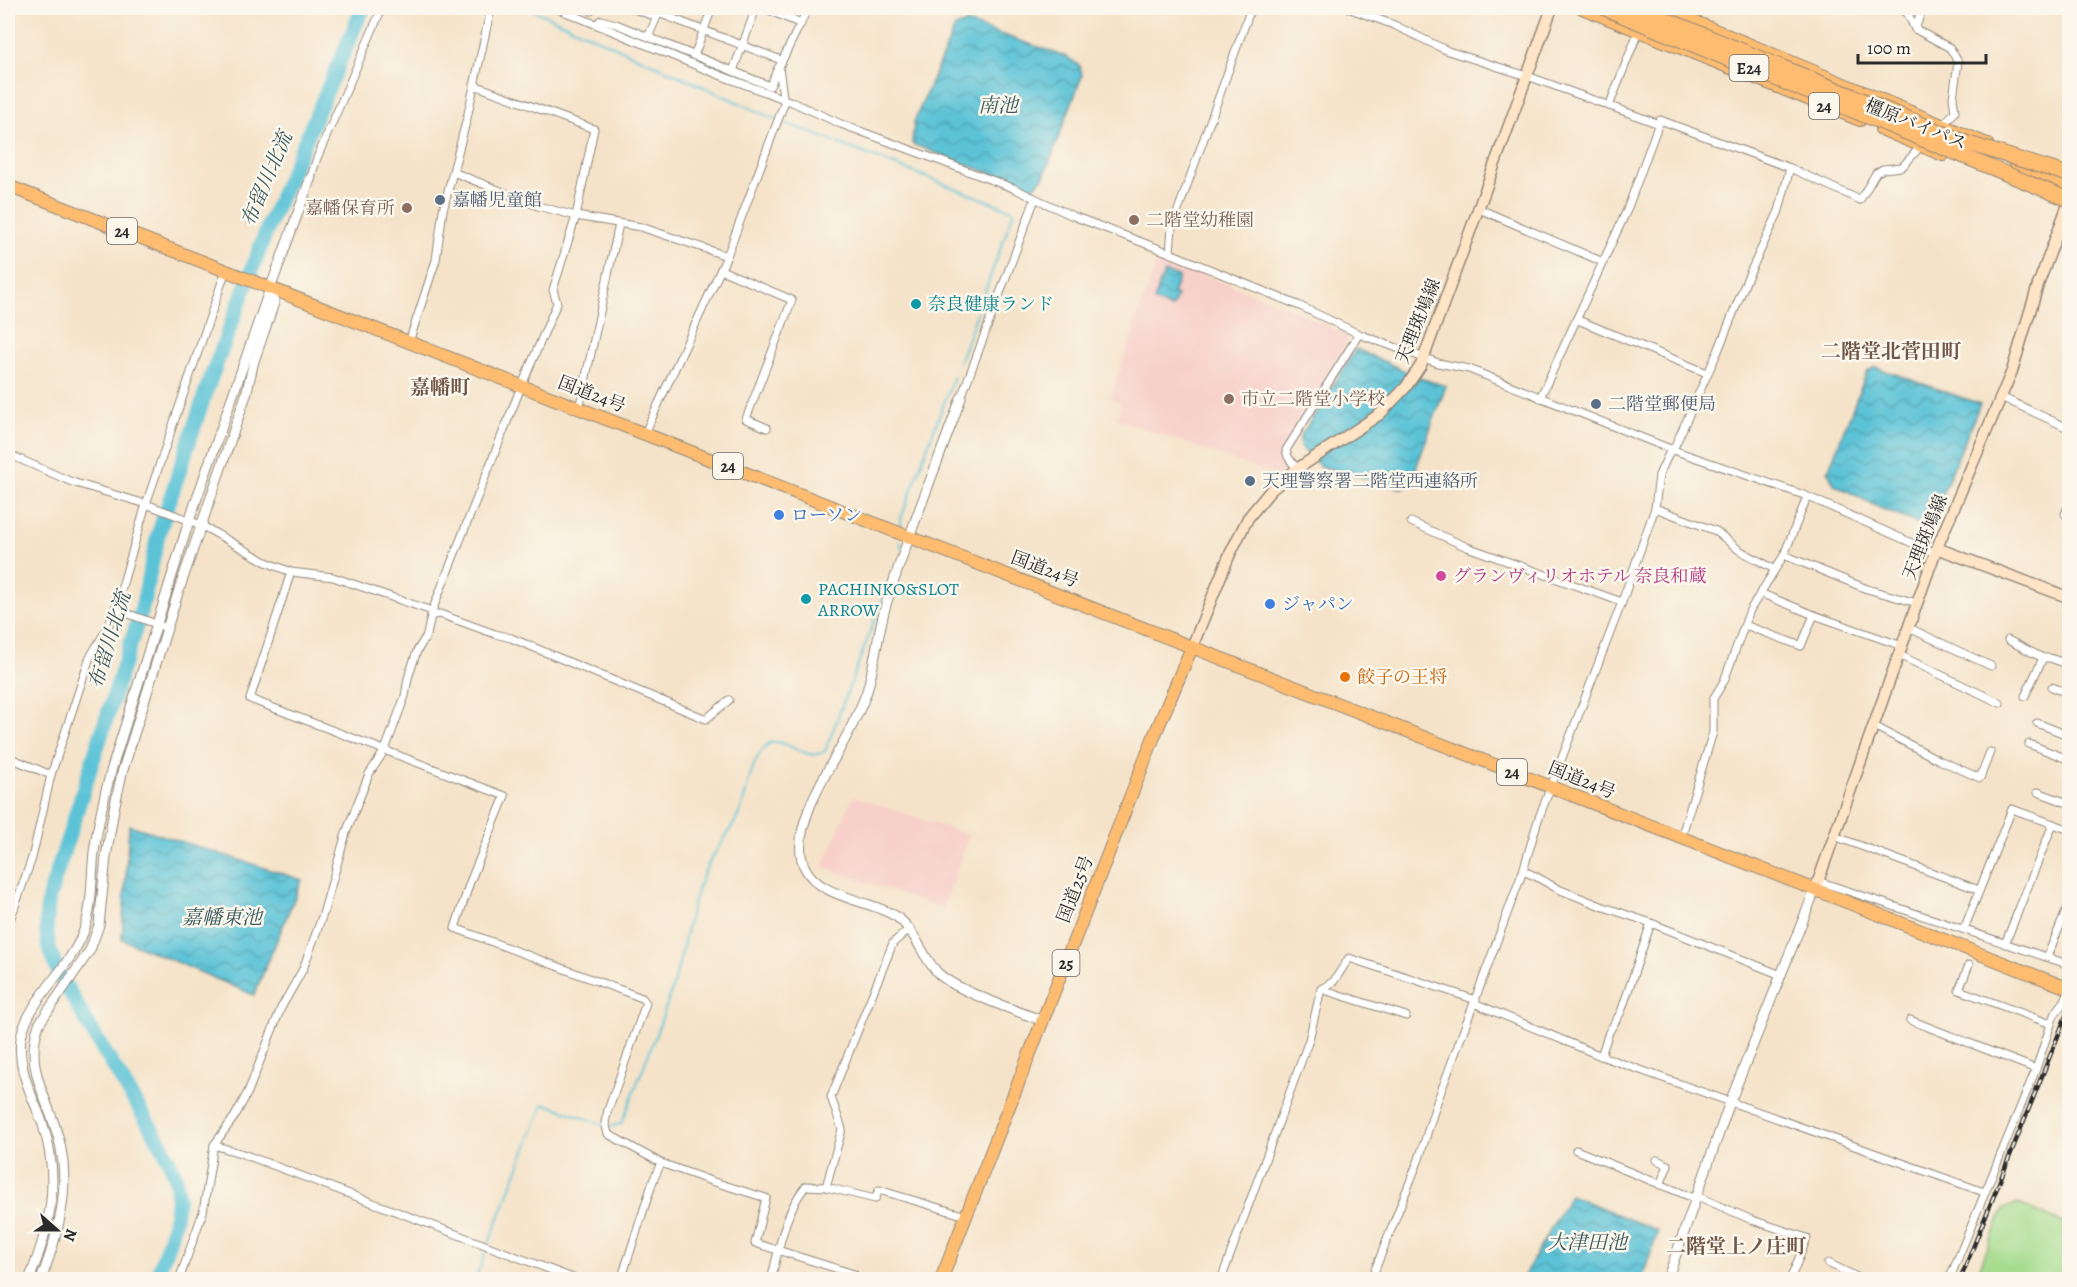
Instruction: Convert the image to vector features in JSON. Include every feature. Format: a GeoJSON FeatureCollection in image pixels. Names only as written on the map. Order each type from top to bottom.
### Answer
{"type":"FeatureCollection","features":[{"type":"Feature","properties":{"kind":"highway","name":"橿原バイパス"},"geometry":{"type":"LineString","coordinates":[[1582,8],[2069,203]]}},
{"type":"Feature","properties":{"kind":"highway","name":"E24"},"geometry":{"type":"LineString","coordinates":[[1604,8],[1895,128],[2069,203]]}},
{"type":"Feature","properties":{"kind":"highway","name":"E24"},"geometry":{"type":"LineString","coordinates":[[1638,8],[2070,186]]}},
{"type":"Feature","properties":{"kind":"highway","name":"橿原バイパス"},"geometry":{"type":"LineString","coordinates":[[1662,8],[1943,126],[2070,176]]}},
{"type":"Feature","properties":{"kind":"highway","name":"24"},"geometry":{"type":"LineString","coordinates":[[1970,144],[2070,176]]}},
{"type":"Feature","properties":{"kind":"highway","name":"国道24号"},"geometry":{"type":"LineString","coordinates":[[8,186],[1682,838],[1817,886],[1833,896],[2070,989]]}},
{"type":"Feature","properties":{"kind":"highway","name":"国道25号"},"geometry":{"type":"LineString","coordinates":[[941,1280],[1155,734],[1192,647]]}},
{"type":"Feature","properties":{"kind":"main road","name":"天理斑鳩線"},"geometry":{"type":"LineString","coordinates":[[1192,647],[1229,556],[1248,518],[1270,490],[1302,465],[1380,414],[1397,399],[1425,358],[1477,208],[1552,8]]}},
{"type":"Feature","properties":{"kind":"main road","name":"天理斑鳩線"},"geometry":{"type":"LineString","coordinates":[[1817,886],[1936,550],[2012,371],[2038,285],[2069,203]]}},
{"type":"Feature","properties":{"kind":"main road"},"geometry":{"type":"LineString","coordinates":[[1936,550],[1942,550],[2070,598]]}},
{"type":"Feature","properties":{"kind":"street"},"geometry":{"type":"LineString","coordinates":[[29,1280],[49,1221],[52,1173],[49,1146],[25,1081],[21,1062],[21,1037],[27,1020],[69,959],[84,932],[102,804],[153,623],[186,519],[266,300],[268,286],[322,147],[382,8]]}},
{"type":"Feature","properties":{"kind":"street"},"geometry":{"type":"LineString","coordinates":[[409,342],[436,260],[443,210],[491,8]]}},
{"type":"Feature","properties":{"kind":"street"},"geometry":{"type":"LineString","coordinates":[[556,8],[722,76],[784,95]]}},
{"type":"Feature","properties":{"kind":"street"},"geometry":{"type":"LineString","coordinates":[[631,8],[654,16],[659,11]]}},
{"type":"Feature","properties":{"kind":"street"},"geometry":{"type":"LineString","coordinates":[[694,56],[712,8]]}},
{"type":"Feature","properties":{"kind":"street"},"geometry":{"type":"LineString","coordinates":[[733,71],[756,8]]}},
{"type":"Feature","properties":{"kind":"street"},"geometry":{"type":"LineString","coordinates":[[764,8],[801,24]]}},
{"type":"Feature","properties":{"kind":"street"},"geometry":{"type":"LineString","coordinates":[[770,86],[808,8]]}},
{"type":"Feature","properties":{"kind":"street"},"geometry":{"type":"LineString","coordinates":[[1170,253],[1172,227],[1251,8]]}},
{"type":"Feature","properties":{"kind":"street"},"geometry":{"type":"LineString","coordinates":[[1348,8],[1394,24],[1448,51],[1527,76],[1659,124]]}},
{"type":"Feature","properties":{"kind":"street"},"geometry":{"type":"LineString","coordinates":[[1610,106],[1648,8]]}},
{"type":"Feature","properties":{"kind":"street"},"geometry":{"type":"LineString","coordinates":[[1540,398],[1627,210],[1660,120],[1790,168],[1860,200],[1876,173],[1902,167],[1943,126],[1955,112],[1953,98],[1958,62],[1950,48],[1915,29],[1908,14],[1901,8]]}},
{"type":"Feature","properties":{"kind":"street"},"geometry":{"type":"LineString","coordinates":[[1915,29],[1923,8]]}},
{"type":"Feature","properties":{"kind":"street"},"geometry":{"type":"LineString","coordinates":[[648,37],[659,11]]}},
{"type":"Feature","properties":{"kind":"street"},"geometry":{"type":"LineString","coordinates":[[659,11],[661,14],[742,45],[780,64]]}},
{"type":"Feature","properties":{"kind":"street"},"geometry":{"type":"LineString","coordinates":[[596,24],[601,20],[616,24],[770,86],[841,124],[1013,188],[1072,216],[1300,306],[1359,334],[1425,358],[1469,369],[1672,449],[1807,496],[1930,551],[1936,550]]}},
{"type":"Feature","properties":{"kind":"street"},"geometry":{"type":"LineString","coordinates":[[645,433],[727,256],[777,125],[784,95],[780,64]]}},
{"type":"Feature","properties":{"kind":"street"},"geometry":{"type":"LineString","coordinates":[[179,1280],[203,1212],[214,1145],[235,1116],[248,1092],[281,1008],[303,969],[323,914],[346,833],[369,774],[385,750],[405,696],[417,651],[427,635],[433,613],[557,303],[553,290],[576,216],[594,129],[474,85]]}},
{"type":"Feature","properties":{"kind":"street"},"geometry":{"type":"LineString","coordinates":[[1371,1280],[1419,1159],[1437,1101],[1522,871],[1538,820],[1622,602],[1655,508],[1659,475],[1779,211],[1790,168]]}},
{"type":"Feature","properties":{"kind":"street"},"geometry":{"type":"LineString","coordinates":[[453,172],[538,206],[576,216],[641,226],[727,256]]}},
{"type":"Feature","properties":{"kind":"street"},"geometry":{"type":"LineString","coordinates":[[1035,199],[887,601],[866,693],[854,722],[813,800],[802,831],[800,850],[805,867],[817,882],[834,892],[895,916],[909,929],[937,972],[953,984],[1043,1021]]}},
{"type":"Feature","properties":{"kind":"street"},"geometry":{"type":"LineString","coordinates":[[1477,208],[1484,213],[1603,262]]}},
{"type":"Feature","properties":{"kind":"street"},"geometry":{"type":"LineString","coordinates":[[579,409],[619,224]]}},
{"type":"Feature","properties":{"kind":"street"},"geometry":{"type":"LineString","coordinates":[[721,270],[792,300],[746,419],[767,428]]}},
{"type":"Feature","properties":{"kind":"street"},"geometry":{"type":"LineString","coordinates":[[8,926],[32,858],[51,775],[90,657],[117,609],[148,505],[232,272]]}},
{"type":"Feature","properties":{"kind":"street"},"geometry":{"type":"LineString","coordinates":[[41,1280],[60,1225],[65,1184],[57,1130],[34,1069],[34,1036],[39,1024],[96,938],[106,857],[120,782],[167,628],[246,395],[254,361],[274,303],[268,286]]}},
{"type":"Feature","properties":{"kind":"street"},"geometry":{"type":"LineString","coordinates":[[1578,320],[1707,373]]}},
{"type":"Feature","properties":{"kind":"street"},"geometry":{"type":"LineString","coordinates":[[1302,465],[1288,457],[1286,450],[1359,334]]}},
{"type":"Feature","properties":{"kind":"street"},"geometry":{"type":"LineString","coordinates":[[2001,398],[2070,429]]}},
{"type":"Feature","properties":{"kind":"street"},"geometry":{"type":"LineString","coordinates":[[8,454],[72,482],[148,505],[201,525],[266,562],[291,572],[333,576],[433,613],[511,638],[706,719],[729,700]]}},
{"type":"Feature","properties":{"kind":"street"},"geometry":{"type":"LineString","coordinates":[[1682,838],[1713,732],[1713,699],[1724,681],[1744,625],[1760,593],[1784,555],[1807,496]]}},
{"type":"Feature","properties":{"kind":"street"},"geometry":{"type":"LineString","coordinates":[[2065,514],[2070,502]]}},
{"type":"Feature","properties":{"kind":"street"},"geometry":{"type":"LineString","coordinates":[[1655,508],[1716,531],[1739,550],[1774,569]]}},
{"type":"Feature","properties":{"kind":"street"},"geometry":{"type":"LineString","coordinates":[[1411,522],[1467,547],[1622,602]]}},
{"type":"Feature","properties":{"kind":"street"},"geometry":{"type":"LineString","coordinates":[[1784,555],[1867,589],[1917,603]]}},
{"type":"Feature","properties":{"kind":"street"},"geometry":{"type":"LineString","coordinates":[[291,572],[250,699],[505,796],[470,882],[455,928],[642,999],[646,1003],[608,1110],[605,1128],[612,1137],[661,1163],[766,1198],[755,1243],[854,1274],[854,1280]]}},
{"type":"Feature","properties":{"kind":"street"},"geometry":{"type":"LineString","coordinates":[[1760,593],[1901,650],[2000,703]]}},
{"type":"Feature","properties":{"kind":"street"},"geometry":{"type":"LineString","coordinates":[[117,609],[167,628]]}},
{"type":"Feature","properties":{"kind":"street"},"geometry":{"type":"LineString","coordinates":[[1744,625],[1801,646],[1814,615]]}},
{"type":"Feature","properties":{"kind":"street"},"geometry":{"type":"LineString","coordinates":[[1909,628],[1991,666]]}},
{"type":"Feature","properties":{"kind":"street"},"geometry":{"type":"LineString","coordinates":[[2008,640],[2043,658],[2070,665]]}},
{"type":"Feature","properties":{"kind":"street"},"geometry":{"type":"LineString","coordinates":[[2025,696],[2043,658]]}},
{"type":"Feature","properties":{"kind":"street"},"geometry":{"type":"LineString","coordinates":[[2052,687],[2070,694]]}},
{"type":"Feature","properties":{"kind":"street"},"geometry":{"type":"LineString","coordinates":[[2037,723],[2070,736]]}},
{"type":"Feature","properties":{"kind":"street"},"geometry":{"type":"LineString","coordinates":[[1874,726],[1939,760],[1980,778],[1990,752]]}},
{"type":"Feature","properties":{"kind":"street"},"geometry":{"type":"LineString","coordinates":[[2029,744],[2070,760]]}},
{"type":"Feature","properties":{"kind":"street"},"geometry":{"type":"LineString","coordinates":[[8,757],[51,775]]}},
{"type":"Feature","properties":{"kind":"street"},"geometry":{"type":"LineString","coordinates":[[2038,792],[2070,804]]}},
{"type":"Feature","properties":{"kind":"street"},"geometry":{"type":"LineString","coordinates":[[1964,929],[2012,809],[2070,830]]}},
{"type":"Feature","properties":{"kind":"street"},"geometry":{"type":"LineString","coordinates":[[2005,944],[2054,824]]}},
{"type":"Feature","properties":{"kind":"street"},"geometry":{"type":"LineString","coordinates":[[1834,836],[1979,890]]}},
{"type":"Feature","properties":{"kind":"street"},"geometry":{"type":"LineString","coordinates":[[1522,871],[1601,906],[1651,923],[1781,975]]}},
{"type":"Feature","properties":{"kind":"street"},"geometry":{"type":"LineString","coordinates":[[1667,1280],[1730,1102],[1817,886],[1964,929],[2070,966]]}},
{"type":"Feature","properties":{"kind":"street"},"geometry":{"type":"LineString","coordinates":[[2047,957],[2070,902]]}},
{"type":"Feature","properties":{"kind":"street"},"geometry":{"type":"LineString","coordinates":[[1601,1056],[1609,1032],[1621,1012],[1651,923]]}},
{"type":"Feature","properties":{"kind":"street"},"geometry":{"type":"LineString","coordinates":[[826,1187],[842,1129],[831,1097],[892,943],[909,929]]}},
{"type":"Feature","properties":{"kind":"street"},"geometry":{"type":"LineString","coordinates":[[1221,1280],[1309,1040],[1321,989],[1334,981],[1349,958],[1475,1001],[1601,1056],[1984,1192]]}},
{"type":"Feature","properties":{"kind":"street"},"geometry":{"type":"LineString","coordinates":[[1969,965],[1959,990],[2051,1024]]}},
{"type":"Feature","properties":{"kind":"street"},"geometry":{"type":"LineString","coordinates":[[1321,989],[1406,1016]]}},
{"type":"Feature","properties":{"kind":"street"},"geometry":{"type":"LineString","coordinates":[[1949,1280],[2036,1069],[2054,1015],[2070,989]]}},
{"type":"Feature","properties":{"kind":"street"},"geometry":{"type":"LineString","coordinates":[[1911,1020],[2036,1069]]}},
{"type":"Feature","properties":{"kind":"street"},"geometry":{"type":"LineString","coordinates":[[214,1145],[431,1223],[578,1280]]}},
{"type":"Feature","properties":{"kind":"street"},"geometry":{"type":"LineString","coordinates":[[1576,1150],[1660,1185],[1807,1238],[1790,1280]]}},
{"type":"Feature","properties":{"kind":"street"},"geometry":{"type":"LineString","coordinates":[[1657,1160],[1668,1164],[1660,1185]]}},
{"type":"Feature","properties":{"kind":"street"},"geometry":{"type":"LineString","coordinates":[[621,1280],[661,1163]]}},
{"type":"Feature","properties":{"kind":"street"},"geometry":{"type":"LineString","coordinates":[[771,1280],[796,1197],[806,1186],[826,1187],[875,1199],[879,1190],[966,1216]]}},
{"type":"Feature","properties":{"kind":"street"},"geometry":{"type":"LineString","coordinates":[[1828,1263],[1863,1280]]}},
{"type":"Feature","properties":{"kind":"shaded area"},"geometry":{"type":"Polygon","coordinates":[[[1158,257],[1294,310],[1351,337],[1280,455],[1288,467],[1278,476],[1117,419],[1122,403],[1110,398],[1158,257]]]}},
{"type":"Feature","properties":{"kind":"shaded area"},"geometry":{"type":"Polygon","coordinates":[[[853,796],[969,835],[943,909],[823,867],[853,796]]]}},
{"type":"Feature","properties":{"kind":"green space"},"geometry":{"type":"Polygon","coordinates":[[[2018,1204],[2069,1225],[2069,1279],[1975,1279],[2004,1208],[2018,1204]]]}},
{"type":"Feature","properties":{"kind":"water","name":"南池"},"geometry":{"type":"Polygon","coordinates":[[[967,23],[1065,56],[1080,66],[1082,76],[1044,176],[1032,189],[912,144],[914,122],[955,27],[967,23]]]}},
{"type":"Feature","properties":{"kind":"water"},"geometry":{"type":"Polygon","coordinates":[[[1164,272],[1179,277],[1173,294],[1177,296],[1172,308],[1154,301],[1164,272]]]}},
{"type":"Feature","properties":{"kind":"water"},"geometry":{"type":"Polygon","coordinates":[[[1356,349],[1423,379],[1446,386],[1407,487],[1400,488],[1320,466],[1300,446],[1300,437],[1356,349]]]}},
{"type":"Feature","properties":{"kind":"water"},"geometry":{"type":"Polygon","coordinates":[[[1875,367],[1980,404],[1928,528],[1878,507],[1834,484],[1828,471],[1867,372],[1875,367]]]}},
{"type":"Feature","properties":{"kind":"water","name":"嘉幡東池"},"geometry":{"type":"Polygon","coordinates":[[[129,825],[302,880],[254,995],[122,939],[129,825]]]}},
{"type":"Feature","properties":{"kind":"water","name":"大津田池"},"geometry":{"type":"Polygon","coordinates":[[[1570,1195],[1658,1231],[1642,1279],[1522,1279],[1570,1195]]]}},
{"type":"Feature","properties":{"kind":"waterway","name":"布留川北流"},"geometry":{"type":"LineString","coordinates":[[156,1280],[174,1223],[177,1199],[175,1178],[161,1145],[92,1031],[55,964],[48,945],[49,897],[142,608],[158,535],[206,391],[271,219],[363,8]]}},
{"type":"Feature","properties":{"kind":"waterway"},"geometry":{"type":"LineString","coordinates":[[529,8],[770,117],[1014,211],[959,363]]}},
{"type":"Feature","properties":{"kind":"waterway"},"geometry":{"type":"LineString","coordinates":[[901,525],[901,518],[954,376]]}},
{"type":"Feature","properties":{"kind":"waterway"},"geometry":{"type":"LineString","coordinates":[[901,542],[901,549]]}},
{"type":"Feature","properties":{"kind":"waterway"},"geometry":{"type":"LineString","coordinates":[[489,1243],[543,1105],[546,1104],[609,1127],[621,1124],[623,1121],[669,997],[699,886],[708,865],[739,814],[752,769],[760,753],[772,742],[779,742],[809,754],[825,751],[888,585]]}},
{"type":"Feature","properties":{"kind":"waterway"},"geometry":{"type":"LineString","coordinates":[[475,1280],[487,1249]]}},
{"type":"Feature","properties":{"kind":"railway"},"geometry":{"type":"LineString","coordinates":[[1960,1280],[2070,1006]]}},
{"type":"Feature","properties":{"kind":"place","name":"嘉幡児童館"},"geometry":{"type":"Point","coordinates":[440,200]}},
{"type":"Feature","properties":{"kind":"place","name":"嘉幡保育所"},"geometry":{"type":"Point","coordinates":[407,208]}},
{"type":"Feature","properties":{"kind":"place","name":"二階堂幼稚園"},"geometry":{"type":"Point","coordinates":[1134,220]}},
{"type":"Feature","properties":{"kind":"place","name":"奈良健康ランド"},"geometry":{"type":"Point","coordinates":[916,304]}},
{"type":"Feature","properties":{"kind":"place","name":"市立二階堂小学校"},"geometry":{"type":"Point","coordinates":[1229,399]}},
{"type":"Feature","properties":{"kind":"place","name":"二階堂郵便局"},"geometry":{"type":"Point","coordinates":[1596,404]}},
{"type":"Feature","properties":{"kind":"place","name":"天理警察署二階堂西連絡所"},"geometry":{"type":"Point","coordinates":[1250,481]}},
{"type":"Feature","properties":{"kind":"place","name":"ローソン"},"geometry":{"type":"Point","coordinates":[779,515]}},
{"type":"Feature","properties":{"kind":"place","name":"グランヴィリオホテル 奈良和蔵"},"geometry":{"type":"Point","coordinates":[1441,576]}},
{"type":"Feature","properties":{"kind":"place","name":"PACHINKO&SLOT ARROW"},"geometry":{"type":"Point","coordinates":[806,599]}},
{"type":"Feature","properties":{"kind":"place","name":"ジャパン"},"geometry":{"type":"Point","coordinates":[1270,604]}},
{"type":"Feature","properties":{"kind":"place","name":"餃子の王将"},"geometry":{"type":"Point","coordinates":[1345,677]}},
{"type":"Feature","properties":{"kind":"district","name":"二階堂北菅田町"},"geometry":{"type":"Point","coordinates":[1891,351]}},
{"type":"Feature","properties":{"kind":"district","name":"嘉幡町"},"geometry":{"type":"Point","coordinates":[440,387]}},
{"type":"Feature","properties":{"kind":"district","name":"二階堂上ノ庄町"},"geometry":{"type":"Point","coordinates":[1736,1246]}}]}
